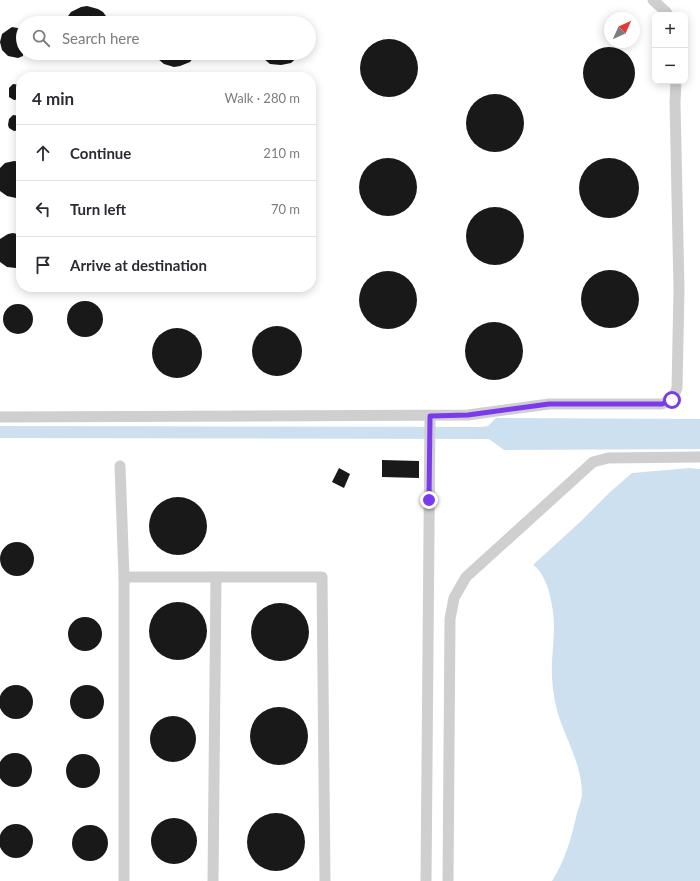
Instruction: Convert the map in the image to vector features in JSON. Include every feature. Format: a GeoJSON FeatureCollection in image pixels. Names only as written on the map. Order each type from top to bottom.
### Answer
{"type":"FeatureCollection","features":[{"type":"Feature","properties":{"kind":"street"},"geometry":{"type":"LineString","coordinates":[[653,0],[666,12]]}},
{"type":"Feature","properties":{"kind":"street"},"geometry":{"type":"LineString","coordinates":[[0,417],[430,419],[549,404],[662,404],[672,400],[677,388],[679,289],[676,84]]}},
{"type":"Feature","properties":{"kind":"street"},"geometry":{"type":"LineString","coordinates":[[426,881],[430,419]]}},
{"type":"Feature","properties":{"kind":"street"},"geometry":{"type":"LineString","coordinates":[[448,881],[450,619],[454,598],[466,577],[592,462],[608,458],[700,457]]}},
{"type":"Feature","properties":{"kind":"street"},"geometry":{"type":"LineString","coordinates":[[120,466],[124,577],[124,881]]}},
{"type":"Feature","properties":{"kind":"street"},"geometry":{"type":"LineString","coordinates":[[124,577],[322,577],[325,881]]}},
{"type":"Feature","properties":{"kind":"street"},"geometry":{"type":"LineString","coordinates":[[213,881],[216,577]]}},
{"type":"Feature","properties":{"kind":"water"},"geometry":{"type":"Polygon","coordinates":[[[496,418],[700,419],[700,449],[504,450],[489,439],[0,438],[0,426],[482,427],[488,426],[496,418]]]}},
{"type":"Feature","properties":{"kind":"water"},"geometry":{"type":"Polygon","coordinates":[[[690,468],[700,469],[700,881],[552,881],[564,857],[582,795],[580,775],[554,699],[552,672],[554,626],[549,592],[543,576],[533,565],[632,473],[690,468]]]}},
{"type":"Feature","properties":{"kind":"building"},"geometry":{"type":"Polygon","coordinates":[[[87,6],[98,9],[106,16],[68,16],[71,12],[87,6]]]}},
{"type":"Feature","properties":{"kind":"building"},"geometry":{"type":"Polygon","coordinates":[[[12,27],[16,28],[16,58],[8,56],[2,50],[0,42],[2,34],[12,27]]]}},
{"type":"Feature","properties":{"kind":"building"},"geometry":{"type":"Polygon","coordinates":[[[389,39],[405,44],[413,52],[418,68],[413,84],[405,92],[389,97],[373,92],[365,84],[360,68],[365,52],[373,44],[389,39]]]}},
{"type":"Feature","properties":{"kind":"building"},"geometry":{"type":"Polygon","coordinates":[[[604,47],[616,48],[624,51],[631,58],[635,68],[635,78],[631,88],[624,95],[614,99],[604,99],[594,95],[587,88],[583,78],[583,68],[587,58],[594,51],[604,47]]]}},
{"type":"Feature","properties":{"kind":"building"},"geometry":{"type":"Polygon","coordinates":[[[159,60],[192,60],[180,66],[174,67],[164,64],[159,60]]]}},
{"type":"Feature","properties":{"kind":"building"},"geometry":{"type":"Polygon","coordinates":[[[265,60],[294,60],[291,63],[281,65],[270,64],[265,60]]]}},
{"type":"Feature","properties":{"kind":"building"},"geometry":{"type":"Polygon","coordinates":[[[13,84],[16,84],[16,100],[9,97],[9,88],[13,84]]]}},
{"type":"Feature","properties":{"kind":"building"},"geometry":{"type":"Polygon","coordinates":[[[495,94],[511,99],[519,107],[524,123],[519,139],[511,147],[495,152],[479,147],[471,139],[466,123],[471,107],[479,99],[495,94]]]}},
{"type":"Feature","properties":{"kind":"building"},"geometry":{"type":"Polygon","coordinates":[[[13,115],[16,115],[16,131],[9,128],[9,119],[13,115]]]}},
{"type":"Feature","properties":{"kind":"building"},"geometry":{"type":"Polygon","coordinates":[[[388,158],[404,163],[412,171],[417,187],[412,203],[404,211],[388,216],[372,211],[364,203],[359,187],[364,171],[372,163],[388,158]]]}},
{"type":"Feature","properties":{"kind":"building"},"geometry":{"type":"Polygon","coordinates":[[[609,158],[626,163],[634,171],[639,188],[634,205],[626,213],[609,218],[592,213],[584,205],[579,188],[584,171],[592,163],[609,158]]]}},
{"type":"Feature","properties":{"kind":"building"},"geometry":{"type":"Polygon","coordinates":[[[16,161],[16,198],[7,196],[0,191],[0,168],[5,163],[16,161]]]}},
{"type":"Feature","properties":{"kind":"building"},"geometry":{"type":"Polygon","coordinates":[[[495,207],[511,212],[519,220],[524,236],[519,252],[511,260],[495,265],[479,260],[471,252],[466,236],[471,220],[479,212],[495,207]]]}},
{"type":"Feature","properties":{"kind":"building"},"geometry":{"type":"Polygon","coordinates":[[[8,234],[16,234],[16,268],[7,267],[0,262],[0,239],[8,234]]]}},
{"type":"Feature","properties":{"kind":"building"},"geometry":{"type":"Polygon","coordinates":[[[610,270],[626,275],[634,283],[639,299],[634,315],[626,323],[610,328],[594,323],[586,315],[581,299],[586,283],[594,275],[610,270]]]}},
{"type":"Feature","properties":{"kind":"building"},"geometry":{"type":"Polygon","coordinates":[[[388,271],[404,276],[412,284],[417,300],[412,316],[404,324],[388,329],[372,324],[364,316],[359,300],[364,284],[372,276],[388,271]]]}},
{"type":"Feature","properties":{"kind":"building"},"geometry":{"type":"Polygon","coordinates":[[[89,301],[98,306],[102,312],[102,326],[98,332],[89,337],[81,337],[72,332],[68,326],[67,315],[72,306],[78,302],[89,301]]]}},
{"type":"Feature","properties":{"kind":"building"},"geometry":{"type":"Polygon","coordinates":[[[18,304],[29,308],[33,319],[29,330],[18,334],[7,330],[3,319],[7,308],[18,304]]]}},
{"type":"Feature","properties":{"kind":"building"},"geometry":{"type":"Polygon","coordinates":[[[494,322],[510,327],[518,335],[523,351],[518,367],[510,375],[494,380],[478,375],[470,367],[465,351],[470,335],[478,327],[494,322]]]}},
{"type":"Feature","properties":{"kind":"building"},"geometry":{"type":"Polygon","coordinates":[[[277,326],[286,328],[295,333],[300,342],[302,351],[300,360],[295,369],[286,374],[277,376],[268,374],[259,369],[254,360],[252,351],[254,342],[259,333],[268,328],[277,326]]]}},
{"type":"Feature","properties":{"kind":"building"},"geometry":{"type":"Polygon","coordinates":[[[177,328],[186,330],[195,335],[200,344],[202,353],[200,362],[195,371],[186,376],[177,378],[168,376],[159,371],[154,362],[152,353],[154,344],[159,335],[168,330],[177,328]]]}},
{"type":"Feature","properties":{"kind":"building"},"geometry":{"type":"Polygon","coordinates":[[[382,460],[419,461],[419,478],[382,477],[382,460]]]}},
{"type":"Feature","properties":{"kind":"building"},"geometry":{"type":"Polygon","coordinates":[[[339,468],[350,474],[344,488],[332,482],[339,468]]]}},
{"type":"Feature","properties":{"kind":"building"},"geometry":{"type":"Polygon","coordinates":[[[178,497],[189,499],[202,510],[205,515],[207,526],[205,537],[194,550],[189,553],[178,555],[167,553],[154,542],[151,537],[149,526],[151,515],[162,502],[167,499],[178,497]]]}},
{"type":"Feature","properties":{"kind":"building"},"geometry":{"type":"Polygon","coordinates":[[[17,542],[29,547],[34,559],[29,571],[17,576],[5,571],[0,559],[5,547],[17,542]]]}},
{"type":"Feature","properties":{"kind":"building"},"geometry":{"type":"Polygon","coordinates":[[[178,602],[194,607],[202,615],[207,631],[202,647],[194,655],[178,660],[162,655],[154,647],[149,631],[154,615],[162,607],[178,602]]]}},
{"type":"Feature","properties":{"kind":"building"},"geometry":{"type":"Polygon","coordinates":[[[280,603],[296,608],[304,616],[309,632],[304,648],[296,656],[280,661],[264,656],[256,648],[251,632],[256,616],[264,608],[280,603]]]}},
{"type":"Feature","properties":{"kind":"building"},"geometry":{"type":"Polygon","coordinates":[[[85,617],[97,622],[102,634],[97,646],[85,651],[73,646],[68,634],[73,622],[85,617]]]}},
{"type":"Feature","properties":{"kind":"building"},"geometry":{"type":"Polygon","coordinates":[[[16,685],[28,690],[33,702],[28,714],[16,719],[4,714],[-1,702],[4,690],[16,685]]]}},
{"type":"Feature","properties":{"kind":"building"},"geometry":{"type":"Polygon","coordinates":[[[87,685],[99,690],[104,702],[99,714],[87,719],[75,714],[70,702],[75,690],[87,685]]]}},
{"type":"Feature","properties":{"kind":"building"},"geometry":{"type":"Polygon","coordinates":[[[279,707],[290,709],[303,720],[306,725],[308,736],[306,747],[295,760],[290,763],[279,765],[268,763],[255,752],[252,747],[250,736],[252,725],[263,712],[268,709],[279,707]]]}},
{"type":"Feature","properties":{"kind":"building"},"geometry":{"type":"Polygon","coordinates":[[[173,716],[186,720],[192,726],[196,739],[192,752],[186,758],[173,762],[160,758],[154,752],[150,739],[154,726],[160,720],[173,716]]]}},
{"type":"Feature","properties":{"kind":"building"},"geometry":{"type":"Polygon","coordinates":[[[15,753],[27,758],[32,770],[27,782],[15,787],[3,782],[-1,773],[-1,767],[3,758],[15,753]]]}},
{"type":"Feature","properties":{"kind":"building"},"geometry":{"type":"Polygon","coordinates":[[[83,754],[95,759],[100,771],[95,783],[83,788],[71,783],[66,771],[71,759],[83,754]]]}},
{"type":"Feature","properties":{"kind":"building"},"geometry":{"type":"Polygon","coordinates":[[[276,813],[287,815],[300,826],[303,831],[305,842],[303,853],[292,866],[287,869],[276,871],[265,869],[252,858],[249,853],[247,842],[249,831],[260,818],[265,815],[276,813]]]}},
{"type":"Feature","properties":{"kind":"building"},"geometry":{"type":"Polygon","coordinates":[[[174,818],[187,822],[193,828],[197,841],[193,854],[187,860],[174,864],[161,860],[155,854],[151,841],[155,828],[161,822],[174,818]]]}},
{"type":"Feature","properties":{"kind":"building"},"geometry":{"type":"Polygon","coordinates":[[[16,824],[28,829],[33,841],[28,853],[16,858],[4,853],[-1,841],[4,829],[16,824]]]}},
{"type":"Feature","properties":{"kind":"building"},"geometry":{"type":"Polygon","coordinates":[[[90,825],[103,830],[108,843],[103,856],[90,861],[77,856],[72,843],[77,830],[90,825]]]}},
{"type":"Feature","properties":{"kind":"route"},"geometry":{"type":"LineString","coordinates":[[429,500],[430,416],[468,415],[549,404],[662,404],[672,400]]}}]}
